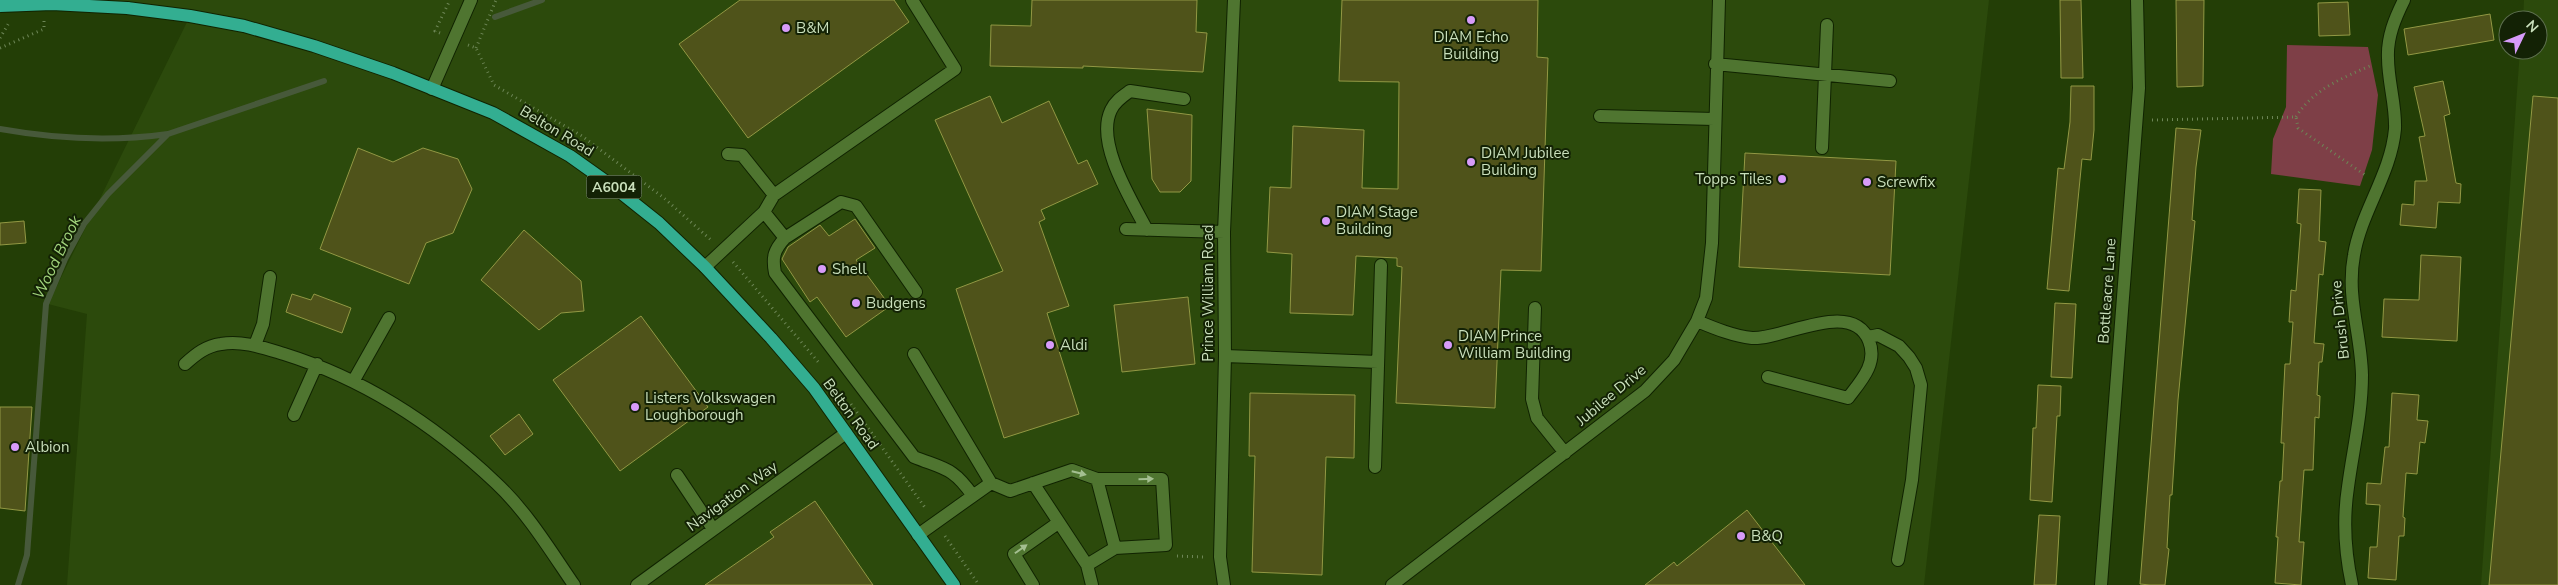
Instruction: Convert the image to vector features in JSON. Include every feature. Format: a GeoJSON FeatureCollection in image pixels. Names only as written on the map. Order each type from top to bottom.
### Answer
{"type":"FeatureCollection","features":[{"type":"Feature","properties":{"kind":"main road","name":"Belton Road"},"geometry":{"type":"LineString","coordinates":[[0,6],[43,5],[127,8],[190,16],[279,35],[393,73],[508,120],[570,156],[659,223],[705,268],[771,338],[814,388],[954,585]]}},
{"type":"Feature","properties":{"kind":"street"},"geometry":{"type":"LineString","coordinates":[[432,89],[470,0]]}},
{"type":"Feature","properties":{"kind":"street"},"geometry":{"type":"LineString","coordinates":[[705,268],[764,212],[774,195],[955,69],[912,0]]}},
{"type":"Feature","properties":{"kind":"street","name":"Prince William Road"},"geometry":{"type":"LineString","coordinates":[[1224,585],[1220,557],[1225,356],[1224,232],[1234,0]]}},
{"type":"Feature","properties":{"kind":"street","name":"Jubilee Drive"},"geometry":{"type":"LineString","coordinates":[[1392,585],[1645,391],[1674,360],[1697,321],[1706,298],[1710,276],[1719,0]]}},
{"type":"Feature","properties":{"kind":"street","name":"Bottleacre Lane"},"geometry":{"type":"LineString","coordinates":[[2101,585],[2139,88],[2137,0]]}},
{"type":"Feature","properties":{"kind":"street","name":"Brush Drive"},"geometry":{"type":"LineString","coordinates":[[2352,585],[2345,554],[2347,489],[2361,413],[2362,373],[2350,284],[2354,252],[2388,160],[2394,129],[2393,97],[2388,58],[2389,40],[2396,16],[2404,0]]}},
{"type":"Feature","properties":{"kind":"street"},"geometry":{"type":"LineString","coordinates":[[1822,148],[1827,25]]}},
{"type":"Feature","properties":{"kind":"street"},"geometry":{"type":"LineString","coordinates":[[1716,64],[1890,81]]}},
{"type":"Feature","properties":{"kind":"street"},"geometry":{"type":"LineString","coordinates":[[1147,230],[1122,183],[1111,151],[1107,128],[1111,110],[1119,99],[1130,91],[1184,99]]}},
{"type":"Feature","properties":{"kind":"street"},"geometry":{"type":"LineString","coordinates":[[1600,116],[1714,119]]}},
{"type":"Feature","properties":{"kind":"street"},"geometry":{"type":"LineString","coordinates":[[728,154],[742,155],[774,195]]}},
{"type":"Feature","properties":{"kind":"street"},"geometry":{"type":"LineString","coordinates":[[916,292],[856,206],[849,202],[841,202],[785,238],[774,249],[773,262],[775,273],[914,456],[945,468],[960,477],[973,496]]}},
{"type":"Feature","properties":{"kind":"street"},"geometry":{"type":"LineString","coordinates":[[764,212],[785,238]]}},
{"type":"Feature","properties":{"kind":"street"},"geometry":{"type":"LineString","coordinates":[[1126,230],[1224,232]]}},
{"type":"Feature","properties":{"kind":"street"},"geometry":{"type":"LineString","coordinates":[[1376,466],[1381,265]]}},
{"type":"Feature","properties":{"kind":"street"},"geometry":{"type":"LineString","coordinates":[[255,345],[263,324],[270,277]]}},
{"type":"Feature","properties":{"kind":"street"},"geometry":{"type":"LineString","coordinates":[[1536,308],[1532,399],[1537,418],[1565,453]]}},
{"type":"Feature","properties":{"kind":"street"},"geometry":{"type":"LineString","coordinates":[[354,380],[389,318]]}},
{"type":"Feature","properties":{"kind":"street"},"geometry":{"type":"LineString","coordinates":[[1697,321],[1727,333],[1753,338],[1776,335],[1814,324],[1837,320],[1856,325],[1868,337],[1873,350],[1869,368],[1848,398],[1768,377]]}},
{"type":"Feature","properties":{"kind":"street"},"geometry":{"type":"LineString","coordinates":[[1868,337],[1878,335],[1899,346],[1916,368],[1921,385],[1912,480],[1898,560]]}},
{"type":"Feature","properties":{"kind":"street"},"geometry":{"type":"LineString","coordinates":[[185,364],[201,350],[222,344],[255,345],[317,364],[354,380],[417,419],[497,484],[537,532],[574,585]]}},
{"type":"Feature","properties":{"kind":"street"},"geometry":{"type":"LineString","coordinates":[[914,354],[991,483],[1010,491],[1072,470],[1097,479],[1162,479],[1166,545],[1115,548],[1087,565]]}},
{"type":"Feature","properties":{"kind":"street"},"geometry":{"type":"LineString","coordinates":[[1225,356],[1378,362]]}},
{"type":"Feature","properties":{"kind":"street"},"geometry":{"type":"LineString","coordinates":[[294,415],[317,364]]}},
{"type":"Feature","properties":{"kind":"street","name":"Navigation Way"},"geometry":{"type":"LineString","coordinates":[[637,585],[846,433]]}},
{"type":"Feature","properties":{"kind":"street"},"geometry":{"type":"LineString","coordinates":[[676,475],[714,530]]}},
{"type":"Feature","properties":{"kind":"street"},"geometry":{"type":"LineString","coordinates":[[1097,479],[1115,548]]}},
{"type":"Feature","properties":{"kind":"street"},"geometry":{"type":"LineString","coordinates":[[918,535],[991,483]]}},
{"type":"Feature","properties":{"kind":"street"},"geometry":{"type":"LineString","coordinates":[[1033,483],[1087,565],[1092,585]]}},
{"type":"Feature","properties":{"kind":"street"},"geometry":{"type":"LineString","coordinates":[[1033,585],[1014,554],[1058,523]]}},
{"type":"Feature","properties":{"kind":"path"},"geometry":{"type":"LineString","coordinates":[[435,31],[450,0]]}},
{"type":"Feature","properties":{"kind":"path"},"geometry":{"type":"LineString","coordinates":[[476,48],[496,0]]}},
{"type":"Feature","properties":{"kind":"path"},"geometry":{"type":"LineString","coordinates":[[0,48],[44,29],[43,5]]}},
{"type":"Feature","properties":{"kind":"path"},"geometry":{"type":"LineString","coordinates":[[2379,185],[2298,128],[2296,117],[2304,104],[2332,83],[2388,58]]}},
{"type":"Feature","properties":{"kind":"path"},"geometry":{"type":"LineString","coordinates":[[2136,120],[2296,117]]}},
{"type":"Feature","properties":{"kind":"path"},"geometry":{"type":"LineString","coordinates":[[1166,545],[1177,557],[1220,557]]}},
{"type":"Feature","properties":{"kind":"shaded area"},"geometry":{"type":"Polygon","coordinates":[[[34,0],[1989,0],[1924,585],[67,585],[87,314],[48,304],[190,16],[34,0]]]}},
{"type":"Feature","properties":{"kind":"shaded area"},"geometry":{"type":"Polygon","coordinates":[[[2524,0],[2558,0],[2558,585],[2481,585],[2519,60],[2548,60],[2548,10],[2524,10],[2524,0]]]}},
{"type":"Feature","properties":{"kind":"shaded area"},"geometry":{"type":"Polygon","coordinates":[[[2287,45],[2368,47],[2378,95],[2372,150],[2360,186],[2271,174],[2273,139],[2286,107],[2287,45]]]}},
{"type":"Feature","properties":{"kind":"building"},"geometry":{"type":"Polygon","coordinates":[[[740,0],[894,0],[909,22],[748,138],[679,44],[740,0]]]}},
{"type":"Feature","properties":{"kind":"building"},"geometry":{"type":"Polygon","coordinates":[[[1032,0],[1197,0],[1196,32],[1207,33],[1203,72],[1083,66],[1083,68],[990,66],[991,25],[1031,26],[1032,0]]]}},
{"type":"Feature","properties":{"kind":"building"},"geometry":{"type":"Polygon","coordinates":[[[1342,0],[1538,0],[1537,57],[1548,58],[1541,271],[1501,270],[1495,408],[1396,403],[1402,267],[1397,266],[1397,258],[1356,256],[1353,315],[1290,313],[1292,254],[1267,252],[1270,187],[1291,188],[1293,126],[1364,130],[1362,188],[1398,189],[1399,82],[1339,81],[1342,0]]]}},
{"type":"Feature","properties":{"kind":"building"},"geometry":{"type":"Polygon","coordinates":[[[2060,0],[2081,0],[2083,78],[2061,78],[2060,0]]]}},
{"type":"Feature","properties":{"kind":"building"},"geometry":{"type":"Polygon","coordinates":[[[2176,0],[2204,0],[2203,86],[2177,87],[2176,0]]]}},
{"type":"Feature","properties":{"kind":"building"},"geometry":{"type":"Polygon","coordinates":[[[2348,2],[2350,35],[2319,36],[2318,3],[2348,2]]]}},
{"type":"Feature","properties":{"kind":"building"},"geometry":{"type":"Polygon","coordinates":[[[2490,14],[2494,40],[2408,55],[2404,29],[2490,14]]]}},
{"type":"Feature","properties":{"kind":"building"},"geometry":{"type":"Polygon","coordinates":[[[2443,81],[2450,114],[2444,116],[2456,183],[2461,184],[2460,203],[2438,202],[2436,228],[2400,225],[2402,204],[2414,205],[2415,181],[2427,181],[2419,137],[2425,136],[2414,87],[2443,81]]]}},
{"type":"Feature","properties":{"kind":"building"},"geometry":{"type":"Polygon","coordinates":[[[2071,86],[2094,86],[2094,130],[2091,160],[2082,159],[2069,291],[2047,289],[2058,168],[2064,169],[2070,122],[2071,86]]]}},
{"type":"Feature","properties":{"kind":"building"},"geometry":{"type":"Polygon","coordinates":[[[990,96],[1002,123],[1049,101],[1078,164],[1087,160],[1098,184],[1041,210],[1045,219],[1039,222],[1069,306],[1047,313],[1079,414],[1004,438],[956,289],[1003,271],[935,120],[990,96]]]}},
{"type":"Feature","properties":{"kind":"building"},"geometry":{"type":"Polygon","coordinates":[[[2533,96],[2558,98],[2558,585],[2489,585],[2533,96]]]}},
{"type":"Feature","properties":{"kind":"building"},"geometry":{"type":"Polygon","coordinates":[[[1147,109],[1192,115],[1191,181],[1180,192],[1160,192],[1152,179],[1147,109]]]}},
{"type":"Feature","properties":{"kind":"building"},"geometry":{"type":"Polygon","coordinates":[[[2176,128],[2201,130],[2196,167],[2192,220],[2195,221],[2178,400],[2172,495],[2170,495],[2167,548],[2169,549],[2165,585],[2150,585],[2140,584],[2176,128]]]}},
{"type":"Feature","properties":{"kind":"building"},"geometry":{"type":"Polygon","coordinates":[[[358,148],[393,162],[423,148],[458,159],[472,189],[453,233],[426,243],[409,284],[320,249],[358,148]]]}},
{"type":"Feature","properties":{"kind":"building"},"geometry":{"type":"Polygon","coordinates":[[[1745,153],[1896,161],[1890,275],[1739,267],[1745,153]]]}},
{"type":"Feature","properties":{"kind":"building"},"geometry":{"type":"Polygon","coordinates":[[[2299,189],[2321,190],[2319,241],[2326,242],[2323,275],[2319,274],[2314,343],[2324,344],[2322,362],[2319,362],[2317,395],[2320,396],[2319,418],[2315,417],[2313,470],[2304,470],[2299,542],[2304,542],[2301,585],[2275,583],[2278,537],[2276,537],[2284,443],[2281,443],[2285,364],[2290,364],[2293,322],[2289,322],[2291,290],[2296,291],[2301,224],[2297,223],[2299,189]]]}},
{"type":"Feature","properties":{"kind":"building"},"geometry":{"type":"Polygon","coordinates":[[[855,219],[875,248],[856,260],[890,306],[846,337],[817,297],[810,302],[782,259],[788,247],[820,225],[829,236],[855,219]]]}},
{"type":"Feature","properties":{"kind":"building"},"geometry":{"type":"Polygon","coordinates":[[[24,221],[26,243],[0,245],[0,223],[24,221]]]}},
{"type":"Feature","properties":{"kind":"building"},"geometry":{"type":"Polygon","coordinates":[[[524,230],[581,281],[584,311],[561,313],[539,330],[481,280],[524,230]]]}},
{"type":"Feature","properties":{"kind":"building"},"geometry":{"type":"Polygon","coordinates":[[[2421,255],[2461,257],[2457,341],[2382,337],[2384,299],[2419,300],[2421,255]]]}},
{"type":"Feature","properties":{"kind":"building"},"geometry":{"type":"Polygon","coordinates":[[[292,294],[311,300],[314,294],[351,308],[342,333],[286,312],[292,294]]]}},
{"type":"Feature","properties":{"kind":"building"},"geometry":{"type":"Polygon","coordinates":[[[1188,297],[1195,364],[1122,372],[1114,305],[1188,297]]]}},
{"type":"Feature","properties":{"kind":"building"},"geometry":{"type":"Polygon","coordinates":[[[2055,303],[2076,304],[2072,378],[2051,377],[2055,303]]]}},
{"type":"Feature","properties":{"kind":"building"},"geometry":{"type":"Polygon","coordinates":[[[641,316],[708,407],[620,471],[553,380],[641,316]]]}},
{"type":"Feature","properties":{"kind":"building"},"geometry":{"type":"Polygon","coordinates":[[[2038,385],[2061,386],[2060,416],[2057,416],[2052,502],[2030,500],[2033,428],[2036,428],[2038,385]]]}},
{"type":"Feature","properties":{"kind":"building"},"geometry":{"type":"Polygon","coordinates":[[[1250,393],[1355,395],[1354,458],[1326,457],[1322,575],[1252,572],[1255,456],[1249,456],[1250,393]]]}},
{"type":"Feature","properties":{"kind":"building"},"geometry":{"type":"Polygon","coordinates":[[[2392,393],[2419,395],[2417,420],[2428,421],[2425,443],[2420,442],[2417,474],[2406,473],[2403,517],[2405,518],[2404,536],[2399,536],[2396,580],[2368,578],[2370,547],[2377,547],[2380,505],[2366,504],[2367,483],[2381,484],[2385,447],[2389,447],[2392,393]]]}},
{"type":"Feature","properties":{"kind":"building","name":"Albion"},"geometry":{"type":"Polygon","coordinates":[[[0,407],[32,407],[25,511],[0,508],[0,407]]]}},
{"type":"Feature","properties":{"kind":"building"},"geometry":{"type":"Polygon","coordinates":[[[519,414],[533,434],[505,455],[490,436],[519,414]]]}},
{"type":"Feature","properties":{"kind":"building"},"geometry":{"type":"Polygon","coordinates":[[[815,501],[873,585],[705,585],[774,537],[770,532],[815,501]]]}},
{"type":"Feature","properties":{"kind":"building","name":"B&Q"},"geometry":{"type":"Polygon","coordinates":[[[1747,510],[1805,585],[1645,585],[1674,562],[1677,566],[1747,510]]]}},
{"type":"Feature","properties":{"kind":"building"},"geometry":{"type":"Polygon","coordinates":[[[2039,515],[2060,516],[2056,585],[2034,585],[2039,515]]]}},
{"type":"Feature","properties":{"kind":"waterway","name":"Wood Brook"},"geometry":{"type":"LineString","coordinates":[[495,17],[542,0]]}},
{"type":"Feature","properties":{"kind":"waterway","name":"Wood Brook"},"geometry":{"type":"LineString","coordinates":[[18,585],[27,555],[46,304],[65,259],[84,224],[108,194],[168,134],[324,81]]}},
{"type":"Feature","properties":{"kind":"waterway"},"geometry":{"type":"LineString","coordinates":[[0,129],[42,135],[105,139],[168,134]]}},
{"type":"Feature","properties":{"kind":"place","name":"DIAM Echo Building"},"geometry":{"type":"Point","coordinates":[1471,20]}},
{"type":"Feature","properties":{"kind":"place","name":"B&M"},"geometry":{"type":"Point","coordinates":[786,28]}},
{"type":"Feature","properties":{"kind":"place","name":"DIAM Jubilee Building"},"geometry":{"type":"Point","coordinates":[1471,162]}},
{"type":"Feature","properties":{"kind":"place","name":"Topps Tiles"},"geometry":{"type":"Point","coordinates":[1782,179]}},
{"type":"Feature","properties":{"kind":"place","name":"Screwfix"},"geometry":{"type":"Point","coordinates":[1867,182]}},
{"type":"Feature","properties":{"kind":"place","name":"DIAM Stage Building"},"geometry":{"type":"Point","coordinates":[1326,221]}},
{"type":"Feature","properties":{"kind":"place","name":"Shell"},"geometry":{"type":"Point","coordinates":[822,269]}},
{"type":"Feature","properties":{"kind":"place","name":"Budgens"},"geometry":{"type":"Point","coordinates":[856,303]}},
{"type":"Feature","properties":{"kind":"place","name":"Aldi"},"geometry":{"type":"Point","coordinates":[1050,345]}},
{"type":"Feature","properties":{"kind":"place","name":"DIAM Prince William Building"},"geometry":{"type":"Point","coordinates":[1448,345]}},
{"type":"Feature","properties":{"kind":"place","name":"Listers Volkswagen Loughborough"},"geometry":{"type":"Point","coordinates":[635,407]}},
{"type":"Feature","properties":{"kind":"place","name":"Albion"},"geometry":{"type":"Point","coordinates":[15,447]}},
{"type":"Feature","properties":{"kind":"place","name":"B&Q"},"geometry":{"type":"Point","coordinates":[1741,536]}}]}
